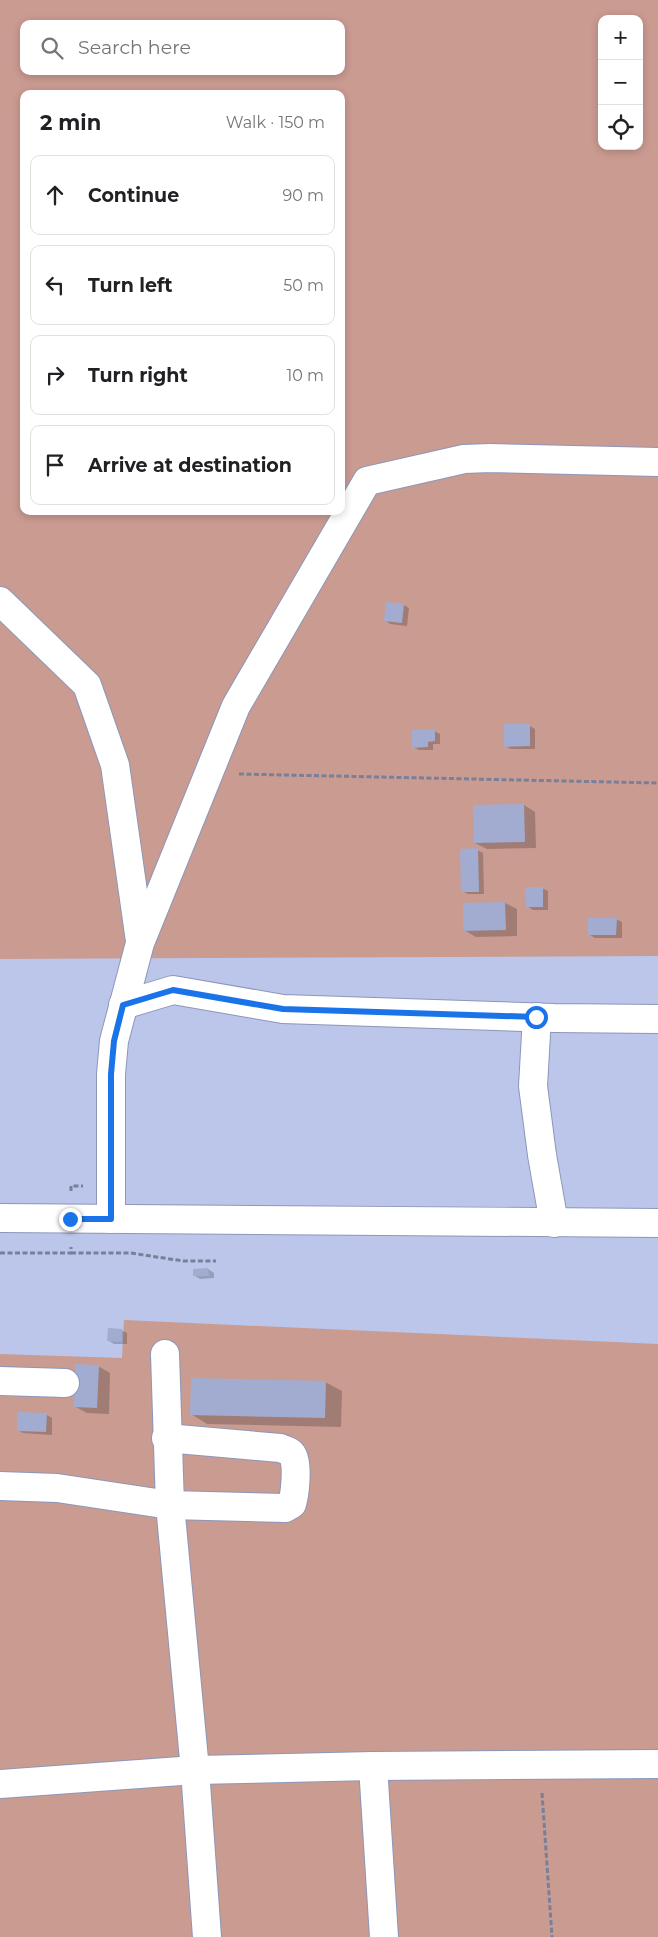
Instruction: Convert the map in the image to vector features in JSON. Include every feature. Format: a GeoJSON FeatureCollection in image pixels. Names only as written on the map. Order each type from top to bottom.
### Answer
{"type":"FeatureCollection","features":[{"type":"Feature","properties":{"kind":"main road"},"geometry":{"type":"LineString","coordinates":[[111,1219],[111,1074],[114,1041],[140,943],[236,706],[367,481],[464,459],[658,462]]}},
{"type":"Feature","properties":{"kind":"main road"},"geometry":{"type":"LineString","coordinates":[[0,601],[87,685],[115,765],[140,943]]}},
{"type":"Feature","properties":{"kind":"main road"},"geometry":{"type":"LineString","coordinates":[[123,1005],[173,990],[283,1009],[658,1019]]}},
{"type":"Feature","properties":{"kind":"main road"},"geometry":{"type":"LineString","coordinates":[[536,1017],[533,1086],[542,1156],[554,1223]]}},
{"type":"Feature","properties":{"kind":"main road"},"geometry":{"type":"LineString","coordinates":[[0,1218],[658,1224]]}},
{"type":"Feature","properties":{"kind":"main road"},"geometry":{"type":"LineString","coordinates":[[165,1354],[166,1438],[170,1505],[195,1770],[207,1937]]}},
{"type":"Feature","properties":{"kind":"main road"},"geometry":{"type":"LineString","coordinates":[[0,1381],[65,1383]]}},
{"type":"Feature","properties":{"kind":"main road"},"geometry":{"type":"LineString","coordinates":[[0,1486],[57,1488],[170,1505],[285,1508],[292,1504],[295,1465],[293,1456],[289,1451],[280,1448],[166,1438]]}},
{"type":"Feature","properties":{"kind":"main road"},"geometry":{"type":"LineString","coordinates":[[0,1784],[195,1770],[373,1766],[658,1764]]}},
{"type":"Feature","properties":{"kind":"main road"},"geometry":{"type":"LineString","coordinates":[[373,1766],[384,1937]]}},
{"type":"Feature","properties":{"kind":"path"},"geometry":{"type":"LineString","coordinates":[[208,773],[658,783]]}},
{"type":"Feature","properties":{"kind":"path"},"geometry":{"type":"LineString","coordinates":[[71,1253],[130,1253],[183,1262],[216,1261]]}},
{"type":"Feature","properties":{"kind":"path"},"geometry":{"type":"LineString","coordinates":[[540,1765],[552,1937]]}},
{"type":"Feature","properties":{"kind":"shaded area"},"geometry":{"type":"Polygon","coordinates":[[[0,0],[658,0],[658,956],[0,959],[0,0]]]}},
{"type":"Feature","properties":{"kind":"shaded area"},"geometry":{"type":"Polygon","coordinates":[[[124,1320],[658,1344],[658,1937],[0,1937],[0,1354],[122,1358],[124,1320]]]}},
{"type":"Feature","properties":{"kind":"building"},"geometry":{"type":"Polygon","coordinates":[[[386,602],[404,604],[402,623],[384,621],[386,602]]]}},
{"type":"Feature","properties":{"kind":"building"},"geometry":{"type":"Polygon","coordinates":[[[504,724],[530,724],[530,746],[504,747],[504,724]]]}},
{"type":"Feature","properties":{"kind":"building"},"geometry":{"type":"Polygon","coordinates":[[[412,730],[435,730],[435,741],[428,742],[428,747],[412,748],[412,730]]]}},
{"type":"Feature","properties":{"kind":"building"},"geometry":{"type":"Polygon","coordinates":[[[524,804],[525,842],[474,843],[473,805],[524,804]]]}},
{"type":"Feature","properties":{"kind":"building"},"geometry":{"type":"Polygon","coordinates":[[[478,848],[479,892],[461,892],[460,849],[478,848]]]}},
{"type":"Feature","properties":{"kind":"building"},"geometry":{"type":"Polygon","coordinates":[[[525,887],[543,887],[543,907],[526,907],[525,887]]]}},
{"type":"Feature","properties":{"kind":"building"},"geometry":{"type":"Polygon","coordinates":[[[505,902],[506,930],[463,931],[463,903],[505,902]]]}},
{"type":"Feature","properties":{"kind":"building"},"geometry":{"type":"Polygon","coordinates":[[[588,918],[617,918],[616,935],[588,935],[588,918]]]}},
{"type":"Feature","properties":{"kind":"building"},"geometry":{"type":"Polygon","coordinates":[[[208,1268],[209,1276],[193,1276],[193,1269],[208,1268]]]}},
{"type":"Feature","properties":{"kind":"building"},"geometry":{"type":"Polygon","coordinates":[[[108,1328],[122,1329],[122,1342],[107,1341],[108,1328]]]}},
{"type":"Feature","properties":{"kind":"building"},"geometry":{"type":"Polygon","coordinates":[[[75,1364],[99,1365],[97,1408],[74,1407],[75,1364]]]}},
{"type":"Feature","properties":{"kind":"building"},"geometry":{"type":"Polygon","coordinates":[[[191,1378],[326,1381],[325,1418],[190,1415],[191,1378]]]}},
{"type":"Feature","properties":{"kind":"building"},"geometry":{"type":"Polygon","coordinates":[[[17,1412],[47,1413],[46,1432],[17,1431],[17,1412]]]}},
{"type":"Feature","properties":{"kind":"route"},"geometry":{"type":"LineString","coordinates":[[70,1219],[111,1219],[111,1074],[114,1041],[123,1005],[173,990],[283,1009],[536,1017]]}}]}
